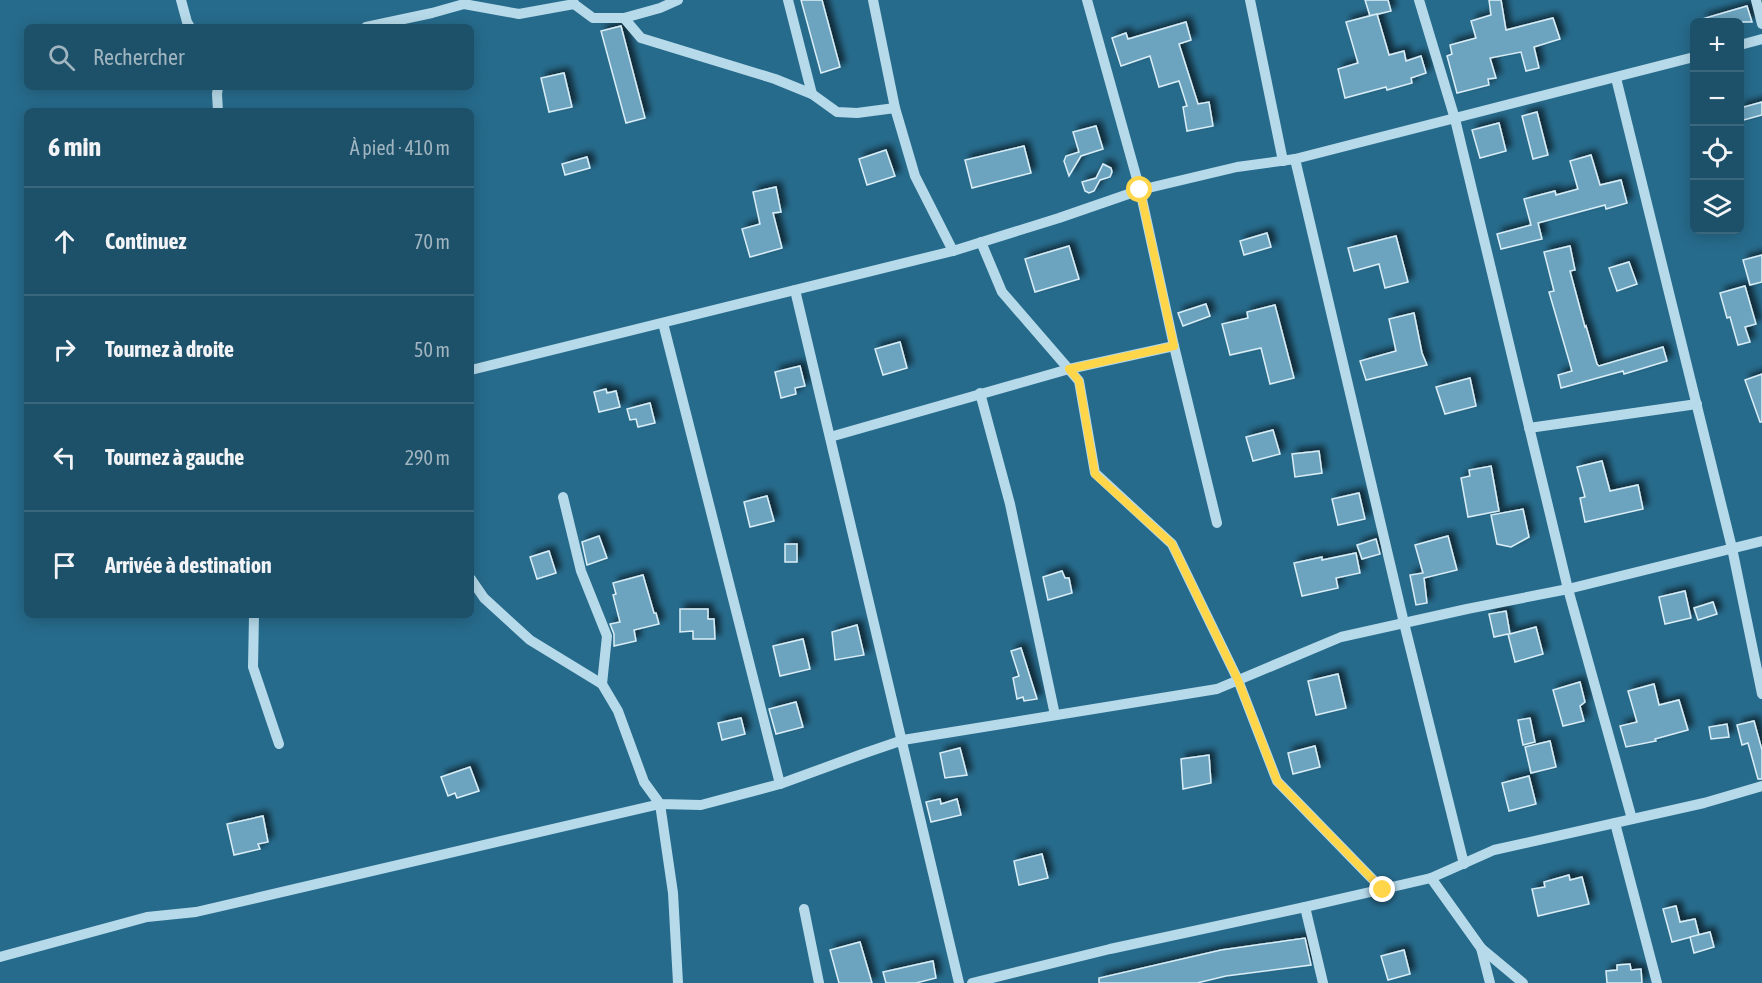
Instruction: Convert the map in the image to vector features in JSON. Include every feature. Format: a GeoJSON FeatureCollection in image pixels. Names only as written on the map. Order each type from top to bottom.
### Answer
{"type":"FeatureCollection","features":[{"type":"Feature","properties":{"kind":"street"},"geometry":{"type":"LineString","coordinates":[[181,0],[188,24]]}},
{"type":"Feature","properties":{"kind":"street"},"geometry":{"type":"LineString","coordinates":[[380,24],[464,4],[519,14],[574,2],[593,18],[624,18],[660,8],[678,0]]}},
{"type":"Feature","properties":{"kind":"street"},"geometry":{"type":"LineString","coordinates":[[788,0],[812,94]]}},
{"type":"Feature","properties":{"kind":"street"},"geometry":{"type":"LineString","coordinates":[[873,0],[895,108],[915,176],[953,251]]}},
{"type":"Feature","properties":{"kind":"street"},"geometry":{"type":"LineString","coordinates":[[1087,0],[1140,190],[1174,346],[1217,523]]}},
{"type":"Feature","properties":{"kind":"street"},"geometry":{"type":"LineString","coordinates":[[1250,0],[1283,161]]}},
{"type":"Feature","properties":{"kind":"street"},"geometry":{"type":"LineString","coordinates":[[1419,0],[1455,118],[1568,589],[1632,819]]}},
{"type":"Feature","properties":{"kind":"street"},"geometry":{"type":"LineString","coordinates":[[1756,0],[1762,24]]}},
{"type":"Feature","properties":{"kind":"street"},"geometry":{"type":"LineString","coordinates":[[624,18],[641,38],[775,79],[812,94],[837,112],[857,113],[895,108]]}},
{"type":"Feature","properties":{"kind":"street"},"geometry":{"type":"LineString","coordinates":[[1744,44],[1762,39]]}},
{"type":"Feature","properties":{"kind":"street"},"geometry":{"type":"LineString","coordinates":[[474,369],[953,251],[1140,190],[1237,167],[1295,159],[1690,58]]}},
{"type":"Feature","properties":{"kind":"street"},"geometry":{"type":"LineString","coordinates":[[1616,78],[1732,548],[1762,694]]}},
{"type":"Feature","properties":{"kind":"street"},"geometry":{"type":"LineString","coordinates":[[218,90],[218,108]]}},
{"type":"Feature","properties":{"kind":"street"},"geometry":{"type":"LineString","coordinates":[[1295,159],[1404,623],[1464,864]]}},
{"type":"Feature","properties":{"kind":"street"},"geometry":{"type":"LineString","coordinates":[[981,242],[1002,292],[1079,381],[1095,474],[1172,544],[1238,680],[1277,781],[1383,890]]}},
{"type":"Feature","properties":{"kind":"street"},"geometry":{"type":"LineString","coordinates":[[795,290],[959,983]]}},
{"type":"Feature","properties":{"kind":"street"},"geometry":{"type":"LineString","coordinates":[[663,323],[780,784]]}},
{"type":"Feature","properties":{"kind":"street"},"geometry":{"type":"LineString","coordinates":[[830,437],[1069,369],[1174,346]]}},
{"type":"Feature","properties":{"kind":"street"},"geometry":{"type":"LineString","coordinates":[[980,393],[1010,504],[1055,716]]}},
{"type":"Feature","properties":{"kind":"street"},"geometry":{"type":"LineString","coordinates":[[1529,428],[1697,404]]}},
{"type":"Feature","properties":{"kind":"street"},"geometry":{"type":"LineString","coordinates":[[563,497],[581,571],[607,636],[602,684]]}},
{"type":"Feature","properties":{"kind":"street"},"geometry":{"type":"LineString","coordinates":[[0,957],[147,917],[196,912],[660,804],[701,805],[780,784],[903,741],[1217,689],[1341,637],[1568,589],[1762,542]]}},
{"type":"Feature","properties":{"kind":"street"},"geometry":{"type":"LineString","coordinates":[[474,583],[484,598],[530,640],[602,684],[618,711],[644,782],[660,804],[673,892],[678,983]]}},
{"type":"Feature","properties":{"kind":"street"},"geometry":{"type":"LineString","coordinates":[[254,618],[253,668],[279,744]]}},
{"type":"Feature","properties":{"kind":"street"},"geometry":{"type":"LineString","coordinates":[[972,983],[1110,949],[1383,890],[1431,878],[1494,850],[1704,803],[1762,786]]}},
{"type":"Feature","properties":{"kind":"street"},"geometry":{"type":"LineString","coordinates":[[1615,823],[1658,983]]}},
{"type":"Feature","properties":{"kind":"street"},"geometry":{"type":"LineString","coordinates":[[1431,878],[1481,948],[1524,983]]}},
{"type":"Feature","properties":{"kind":"street"},"geometry":{"type":"LineString","coordinates":[[1305,908],[1323,983]]}},
{"type":"Feature","properties":{"kind":"street"},"geometry":{"type":"LineString","coordinates":[[804,909],[819,983]]}},
{"type":"Feature","properties":{"kind":"street"},"geometry":{"type":"LineString","coordinates":[[1481,948],[1490,983]]}},
{"type":"Feature","properties":{"kind":"building"},"geometry":{"type":"Polygon","coordinates":[[[801,0],[822,0],[840,67],[821,73],[801,0]]]}},
{"type":"Feature","properties":{"kind":"building"},"geometry":{"type":"Polygon","coordinates":[[[1365,0],[1388,0],[1391,11],[1370,16],[1365,0]]]}},
{"type":"Feature","properties":{"kind":"building"},"geometry":{"type":"Polygon","coordinates":[[[1489,0],[1501,0],[1506,30],[1553,18],[1560,39],[1534,47],[1539,68],[1526,71],[1521,52],[1490,58],[1496,78],[1488,79],[1489,85],[1457,93],[1447,56],[1452,54],[1450,45],[1476,38],[1471,21],[1491,15],[1489,0]]]}},
{"type":"Feature","properties":{"kind":"building"},"geometry":{"type":"Polygon","coordinates":[[[1747,6],[1752,22],[1744,22],[1744,18],[1705,18],[1747,6]]]}},
{"type":"Feature","properties":{"kind":"building"},"geometry":{"type":"Polygon","coordinates":[[[1377,14],[1389,55],[1404,51],[1406,61],[1421,56],[1426,73],[1411,78],[1412,83],[1345,98],[1338,69],[1358,63],[1346,22],[1377,14]]]}},
{"type":"Feature","properties":{"kind":"building"},"geometry":{"type":"Polygon","coordinates":[[[1186,22],[1191,40],[1179,44],[1198,104],[1209,102],[1213,126],[1187,131],[1183,107],[1187,106],[1179,81],[1159,87],[1150,56],[1121,66],[1112,38],[1126,33],[1128,39],[1186,22]]]}},
{"type":"Feature","properties":{"kind":"building"},"geometry":{"type":"Polygon","coordinates":[[[621,26],[645,118],[626,123],[601,31],[621,26]]]}},
{"type":"Feature","properties":{"kind":"building"},"geometry":{"type":"Polygon","coordinates":[[[564,73],[572,107],[549,112],[541,78],[564,73]]]}},
{"type":"Feature","properties":{"kind":"building"},"geometry":{"type":"Polygon","coordinates":[[[1762,102],[1762,115],[1744,120],[1744,107],[1762,102]]]}},
{"type":"Feature","properties":{"kind":"building"},"geometry":{"type":"Polygon","coordinates":[[[1537,112],[1548,155],[1533,159],[1522,116],[1537,112]]]}},
{"type":"Feature","properties":{"kind":"building"},"geometry":{"type":"Polygon","coordinates":[[[1499,123],[1506,151],[1480,158],[1472,130],[1499,123]]]}},
{"type":"Feature","properties":{"kind":"building"},"geometry":{"type":"Polygon","coordinates":[[[1096,126],[1103,149],[1081,156],[1069,176],[1064,161],[1066,156],[1079,152],[1073,132],[1096,126]]]}},
{"type":"Feature","properties":{"kind":"building"},"geometry":{"type":"Polygon","coordinates":[[[1024,146],[1031,173],[972,188],[965,160],[1024,146]]]}},
{"type":"Feature","properties":{"kind":"building"},"geometry":{"type":"Polygon","coordinates":[[[886,150],[895,176],[867,185],[859,159],[886,150]]]}},
{"type":"Feature","properties":{"kind":"building"},"geometry":{"type":"Polygon","coordinates":[[[1591,155],[1600,185],[1621,180],[1627,203],[1606,209],[1605,205],[1538,223],[1542,239],[1501,249],[1497,234],[1531,225],[1524,199],[1555,191],[1556,195],[1578,189],[1570,161],[1591,155]]]}},
{"type":"Feature","properties":{"kind":"building"},"geometry":{"type":"Polygon","coordinates":[[[587,157],[590,168],[565,175],[562,164],[587,157]]]}},
{"type":"Feature","properties":{"kind":"building"},"geometry":{"type":"Polygon","coordinates":[[[1103,164],[1111,168],[1110,177],[1100,180],[1094,191],[1089,193],[1085,191],[1082,182],[1096,178],[1103,164]]]}},
{"type":"Feature","properties":{"kind":"building"},"geometry":{"type":"Polygon","coordinates":[[[776,187],[781,212],[773,213],[782,248],[750,257],[742,229],[760,224],[753,192],[776,187]]]}},
{"type":"Feature","properties":{"kind":"building"},"geometry":{"type":"Polygon","coordinates":[[[1267,233],[1271,247],[1244,255],[1240,241],[1267,233]]]}},
{"type":"Feature","properties":{"kind":"building"},"geometry":{"type":"Polygon","coordinates":[[[1396,236],[1408,282],[1385,288],[1379,264],[1354,271],[1348,248],[1396,236]]]}},
{"type":"Feature","properties":{"kind":"building"},"geometry":{"type":"Polygon","coordinates":[[[1069,246],[1079,279],[1035,292],[1025,259],[1069,246]]]}},
{"type":"Feature","properties":{"kind":"building"},"geometry":{"type":"Polygon","coordinates":[[[1570,246],[1575,270],[1570,271],[1597,364],[1599,366],[1663,347],[1667,361],[1624,374],[1623,371],[1561,388],[1558,375],[1572,371],[1549,292],[1554,291],[1544,252],[1570,246]]]}},
{"type":"Feature","properties":{"kind":"building"},"geometry":{"type":"Polygon","coordinates":[[[1762,255],[1762,282],[1750,285],[1743,260],[1762,255]]]}},
{"type":"Feature","properties":{"kind":"building"},"geometry":{"type":"Polygon","coordinates":[[[1629,262],[1637,284],[1617,291],[1609,268],[1629,262]]]}},
{"type":"Feature","properties":{"kind":"building"},"geometry":{"type":"Polygon","coordinates":[[[1745,286],[1756,324],[1745,327],[1750,342],[1738,345],[1720,293],[1745,286]]]}},
{"type":"Feature","properties":{"kind":"building"},"geometry":{"type":"Polygon","coordinates":[[[1206,304],[1210,316],[1183,326],[1178,313],[1206,304]]]}},
{"type":"Feature","properties":{"kind":"building"},"geometry":{"type":"Polygon","coordinates":[[[1275,305],[1294,378],[1270,384],[1261,348],[1230,355],[1222,324],[1248,318],[1247,312],[1275,305]]]}},
{"type":"Feature","properties":{"kind":"building"},"geometry":{"type":"Polygon","coordinates":[[[1414,313],[1422,353],[1427,365],[1366,380],[1360,361],[1396,351],[1389,319],[1414,313]]]}},
{"type":"Feature","properties":{"kind":"building"},"geometry":{"type":"Polygon","coordinates":[[[900,342],[907,368],[883,375],[875,349],[900,342]]]}},
{"type":"Feature","properties":{"kind":"building"},"geometry":{"type":"Polygon","coordinates":[[[800,366],[805,386],[795,388],[796,394],[781,398],[775,372],[800,366]]]}},
{"type":"Feature","properties":{"kind":"building"},"geometry":{"type":"Polygon","coordinates":[[[1762,374],[1762,422],[1760,422],[1745,380],[1762,374]]]}},
{"type":"Feature","properties":{"kind":"building"},"geometry":{"type":"Polygon","coordinates":[[[1470,378],[1476,406],[1445,414],[1436,387],[1470,378]]]}},
{"type":"Feature","properties":{"kind":"building"},"geometry":{"type":"Polygon","coordinates":[[[606,389],[607,393],[616,391],[620,407],[599,412],[594,392],[606,389]]]}},
{"type":"Feature","properties":{"kind":"building"},"geometry":{"type":"Polygon","coordinates":[[[650,403],[655,423],[638,427],[636,419],[630,420],[627,409],[650,403]]]}},
{"type":"Feature","properties":{"kind":"building"},"geometry":{"type":"Polygon","coordinates":[[[1273,430],[1280,454],[1253,461],[1246,437],[1273,430]]]}},
{"type":"Feature","properties":{"kind":"building"},"geometry":{"type":"Polygon","coordinates":[[[1319,451],[1322,473],[1295,477],[1292,454],[1319,451]]]}},
{"type":"Feature","properties":{"kind":"building"},"geometry":{"type":"Polygon","coordinates":[[[1602,461],[1610,491],[1638,485],[1643,509],[1585,522],[1580,498],[1585,497],[1577,467],[1602,461]]]}},
{"type":"Feature","properties":{"kind":"building"},"geometry":{"type":"Polygon","coordinates":[[[1491,466],[1499,511],[1468,517],[1461,478],[1470,476],[1469,470],[1491,466]]]}},
{"type":"Feature","properties":{"kind":"building"},"geometry":{"type":"Polygon","coordinates":[[[1359,493],[1365,519],[1338,525],[1332,499],[1359,493]]]}},
{"type":"Feature","properties":{"kind":"building"},"geometry":{"type":"Polygon","coordinates":[[[767,496],[774,521],[750,527],[744,502],[767,496]]]}},
{"type":"Feature","properties":{"kind":"building"},"geometry":{"type":"Polygon","coordinates":[[[1523,509],[1529,537],[1511,547],[1497,544],[1491,515],[1523,509]]]}},
{"type":"Feature","properties":{"kind":"building"},"geometry":{"type":"Polygon","coordinates":[[[599,536],[607,558],[587,565],[582,542],[599,536]]]}},
{"type":"Feature","properties":{"kind":"building"},"geometry":{"type":"Polygon","coordinates":[[[1448,536],[1457,570],[1424,578],[1427,603],[1416,605],[1410,575],[1423,573],[1415,545],[1448,536]]]}},
{"type":"Feature","properties":{"kind":"building"},"geometry":{"type":"Polygon","coordinates":[[[1376,539],[1380,554],[1362,559],[1357,545],[1376,539]]]}},
{"type":"Feature","properties":{"kind":"building"},"geometry":{"type":"Polygon","coordinates":[[[785,544],[797,544],[797,562],[785,562],[785,544]]]}},
{"type":"Feature","properties":{"kind":"building"},"geometry":{"type":"Polygon","coordinates":[[[549,551],[556,573],[537,579],[530,557],[549,551]]]}},
{"type":"Feature","properties":{"kind":"building"},"geometry":{"type":"Polygon","coordinates":[[[1356,553],[1360,573],[1336,578],[1338,588],[1302,596],[1294,563],[1356,553]]]}},
{"type":"Feature","properties":{"kind":"building"},"geometry":{"type":"Polygon","coordinates":[[[1062,571],[1065,578],[1069,578],[1072,593],[1048,600],[1043,577],[1062,571]]]}},
{"type":"Feature","properties":{"kind":"building"},"geometry":{"type":"Polygon","coordinates":[[[643,575],[659,624],[634,630],[636,641],[614,646],[614,634],[610,624],[620,622],[613,595],[616,594],[613,583],[643,575]]]}},
{"type":"Feature","properties":{"kind":"building"},"geometry":{"type":"Polygon","coordinates":[[[1685,591],[1691,618],[1665,624],[1659,597],[1685,591]]]}},
{"type":"Feature","properties":{"kind":"building"},"geometry":{"type":"Polygon","coordinates":[[[1713,602],[1717,614],[1698,620],[1694,608],[1713,602]]]}},
{"type":"Feature","properties":{"kind":"building"},"geometry":{"type":"Polygon","coordinates":[[[680,609],[708,609],[708,619],[714,619],[715,639],[693,639],[693,631],[680,632],[680,609]]]}},
{"type":"Feature","properties":{"kind":"building"},"geometry":{"type":"Polygon","coordinates":[[[1506,611],[1510,634],[1536,627],[1543,654],[1515,662],[1508,634],[1494,637],[1489,614],[1506,611]]]}},
{"type":"Feature","properties":{"kind":"building"},"geometry":{"type":"Polygon","coordinates":[[[857,625],[864,655],[835,660],[832,632],[857,625]]]}},
{"type":"Feature","properties":{"kind":"building"},"geometry":{"type":"Polygon","coordinates":[[[803,639],[810,669],[780,676],[773,646],[803,639]]]}},
{"type":"Feature","properties":{"kind":"building"},"geometry":{"type":"Polygon","coordinates":[[[1021,648],[1037,699],[1024,701],[1023,697],[1017,699],[1013,678],[1019,676],[1011,651],[1021,648]]]}},
{"type":"Feature","properties":{"kind":"building"},"geometry":{"type":"Polygon","coordinates":[[[1338,674],[1346,708],[1316,715],[1308,681],[1338,674]]]}},
{"type":"Feature","properties":{"kind":"building"},"geometry":{"type":"Polygon","coordinates":[[[1580,682],[1585,702],[1580,706],[1584,721],[1563,726],[1553,690],[1580,682]]]}},
{"type":"Feature","properties":{"kind":"building"},"geometry":{"type":"Polygon","coordinates":[[[1654,684],[1659,705],[1679,700],[1688,730],[1655,739],[1656,741],[1626,747],[1620,726],[1637,722],[1628,691],[1654,684]]]}},
{"type":"Feature","properties":{"kind":"building"},"geometry":{"type":"Polygon","coordinates":[[[796,702],[803,727],[776,734],[769,709],[796,702]]]}},
{"type":"Feature","properties":{"kind":"building"},"geometry":{"type":"Polygon","coordinates":[[[741,718],[745,734],[722,740],[718,723],[741,718]]]}},
{"type":"Feature","properties":{"kind":"building"},"geometry":{"type":"Polygon","coordinates":[[[1530,718],[1535,742],[1523,745],[1518,720],[1530,718]]]}},
{"type":"Feature","properties":{"kind":"building"},"geometry":{"type":"Polygon","coordinates":[[[1754,721],[1762,750],[1762,779],[1758,779],[1748,743],[1742,745],[1737,725],[1754,721]]]}},
{"type":"Feature","properties":{"kind":"building"},"geometry":{"type":"Polygon","coordinates":[[[1727,724],[1729,737],[1711,739],[1709,727],[1727,724]]]}},
{"type":"Feature","properties":{"kind":"building"},"geometry":{"type":"Polygon","coordinates":[[[1550,741],[1556,767],[1531,773],[1525,747],[1550,741]]]}},
{"type":"Feature","properties":{"kind":"building"},"geometry":{"type":"Polygon","coordinates":[[[1315,746],[1320,767],[1293,774],[1288,753],[1315,746]]]}},
{"type":"Feature","properties":{"kind":"building"},"geometry":{"type":"Polygon","coordinates":[[[960,748],[967,775],[945,778],[940,753],[960,748]]]}},
{"type":"Feature","properties":{"kind":"building"},"geometry":{"type":"Polygon","coordinates":[[[1209,755],[1211,783],[1183,789],[1181,759],[1209,755]]]}},
{"type":"Feature","properties":{"kind":"building"},"geometry":{"type":"Polygon","coordinates":[[[470,767],[479,791],[457,798],[455,793],[448,796],[441,777],[470,767]]]}},
{"type":"Feature","properties":{"kind":"building"},"geometry":{"type":"Polygon","coordinates":[[[1529,776],[1536,804],[1509,811],[1502,783],[1529,776]]]}},
{"type":"Feature","properties":{"kind":"building"},"geometry":{"type":"Polygon","coordinates":[[[940,799],[941,804],[957,799],[961,815],[931,822],[926,802],[940,799]]]}},
{"type":"Feature","properties":{"kind":"building"},"geometry":{"type":"Polygon","coordinates":[[[263,816],[268,842],[258,844],[260,849],[234,855],[227,824],[263,816]]]}},
{"type":"Feature","properties":{"kind":"building"},"geometry":{"type":"Polygon","coordinates":[[[1042,854],[1048,878],[1019,885],[1014,861],[1042,854]]]}},
{"type":"Feature","properties":{"kind":"building"},"geometry":{"type":"Polygon","coordinates":[[[1569,875],[1570,880],[1582,877],[1589,904],[1538,916],[1532,889],[1545,887],[1544,882],[1569,875]]]}},
{"type":"Feature","properties":{"kind":"building"},"geometry":{"type":"Polygon","coordinates":[[[1676,906],[1680,922],[1695,919],[1699,935],[1672,942],[1663,909],[1676,906]]]}},
{"type":"Feature","properties":{"kind":"building"},"geometry":{"type":"Polygon","coordinates":[[[1710,932],[1714,947],[1694,953],[1690,937],[1710,932]]]}},
{"type":"Feature","properties":{"kind":"building"},"geometry":{"type":"Polygon","coordinates":[[[1305,938],[1311,965],[1226,976],[1197,983],[1099,983],[1099,978],[1221,950],[1305,938]]]}},
{"type":"Feature","properties":{"kind":"building"},"geometry":{"type":"Polygon","coordinates":[[[860,942],[872,983],[839,983],[830,950],[860,942]]]}},
{"type":"Feature","properties":{"kind":"building"},"geometry":{"type":"Polygon","coordinates":[[[1404,950],[1410,974],[1388,980],[1381,956],[1404,950]]]}},
{"type":"Feature","properties":{"kind":"building"},"geometry":{"type":"Polygon","coordinates":[[[933,961],[936,978],[916,983],[886,983],[883,972],[933,961]]]}},
{"type":"Feature","properties":{"kind":"building"},"geometry":{"type":"Polygon","coordinates":[[[1630,964],[1631,970],[1641,969],[1642,983],[1607,983],[1606,971],[1617,970],[1617,965],[1630,964]]]}},
{"type":"Feature","properties":{"kind":"route"},"geometry":{"type":"LineString","coordinates":[[1140,190],[1174,346],[1069,369],[1079,381],[1095,474],[1172,544],[1238,680],[1277,781],[1383,890]]}}]}
